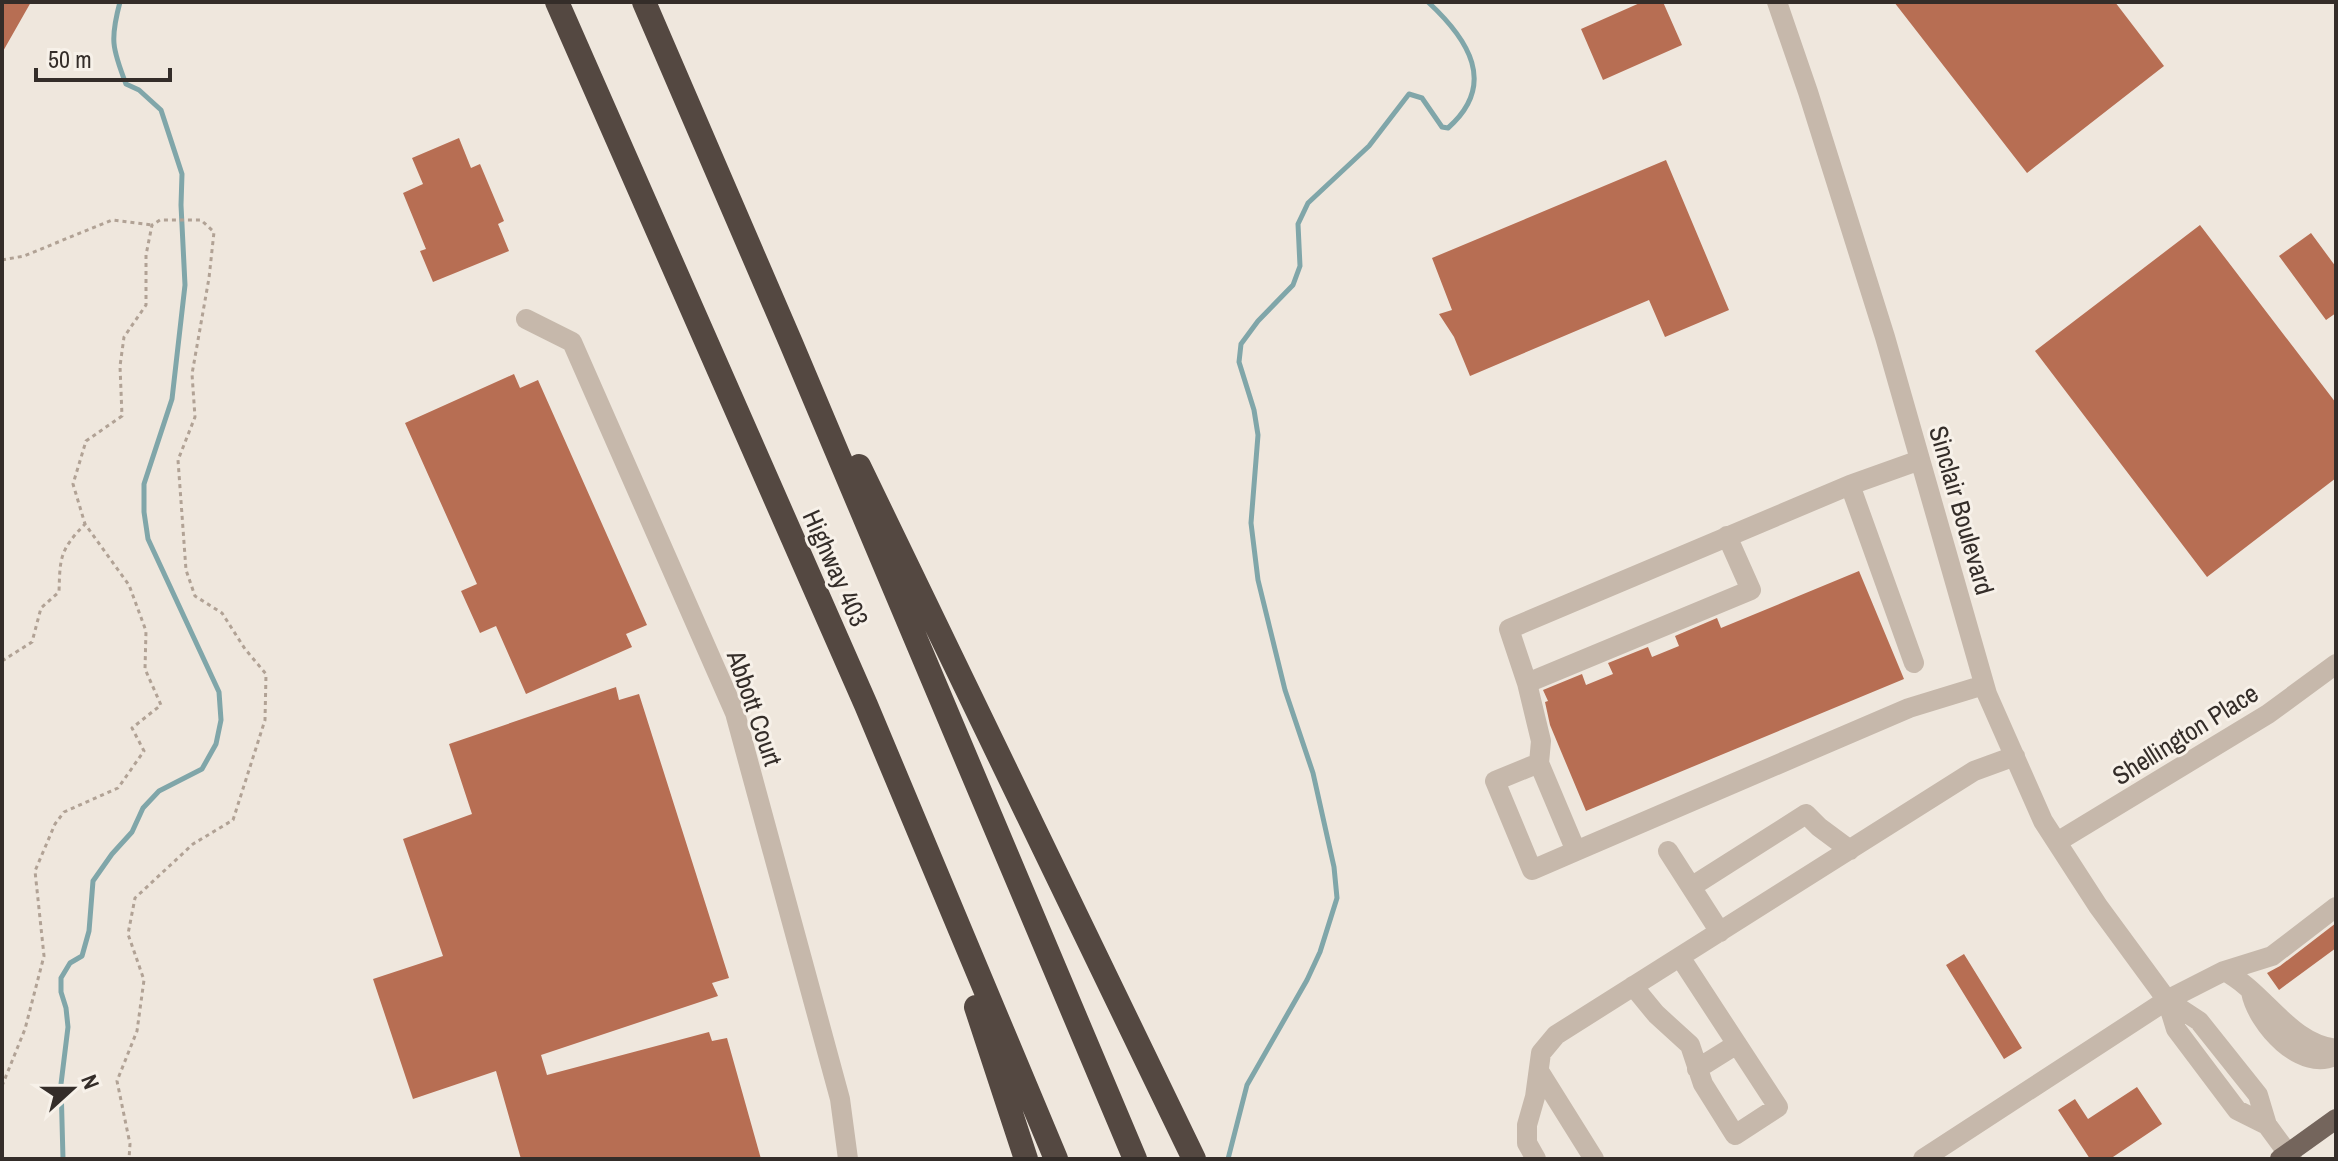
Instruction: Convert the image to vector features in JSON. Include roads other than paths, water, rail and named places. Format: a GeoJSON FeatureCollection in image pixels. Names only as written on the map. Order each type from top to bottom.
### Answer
{"type":"FeatureCollection","features":[{"type":"Feature","properties":{"kind":"highway","name":"Highway 403"},"geometry":{"type":"LineString","coordinates":[[557,2],[866,705],[1056,1159]]}},
{"type":"Feature","properties":{"kind":"highway","name":"Highway 403"},"geometry":{"type":"LineString","coordinates":[[644,2],[1135,1159]]}},
{"type":"Feature","properties":{"kind":"highway"},"geometry":{"type":"LineString","coordinates":[[791,343],[827,400],[1194,1159]]}},
{"type":"Feature","properties":{"kind":"highway"},"geometry":{"type":"LineString","coordinates":[[866,705],[872,749],[976,1007],[1026,1159]]}},
{"type":"Feature","properties":{"kind":"main road"},"geometry":{"type":"LineString","coordinates":[[2287,1157],[2336,1119]]}},
{"type":"Feature","properties":{"kind":"street","name":"Sinclair Boulevard"},"geometry":{"type":"LineString","coordinates":[[1777,2],[1872,293],[1984,685],[2043,821],[2098,906],[2167,1000],[2176,1029],[2237,1110],[2267,1125],[2287,1157]]}},
{"type":"Feature","properties":{"kind":"street","name":"Abbott Court"},"geometry":{"type":"LineString","coordinates":[[526,319],[572,342],[735,713],[840,1099],[848,1159]]}},
{"type":"Feature","properties":{"kind":"street"},"geometry":{"type":"LineString","coordinates":[[1576,851],[1539,763],[1541,741],[1527,683],[1509,629],[1850,485],[1920,460]]}},
{"type":"Feature","properties":{"kind":"street"},"geometry":{"type":"LineString","coordinates":[[1850,485],[1914,663]]}},
{"type":"Feature","properties":{"kind":"street"},"geometry":{"type":"LineString","coordinates":[[1527,683],[1751,590],[1727,536]]}},
{"type":"Feature","properties":{"kind":"street","name":"Shellington Place"},"geometry":{"type":"LineString","coordinates":[[2057,842],[2268,714],[2336,664]]}},
{"type":"Feature","properties":{"kind":"street"},"geometry":{"type":"LineString","coordinates":[[1539,763],[1495,781],[1532,870],[1909,708],[1984,685]]}},
{"type":"Feature","properties":{"kind":"street"},"geometry":{"type":"LineString","coordinates":[[1536,1159],[1527,1143],[1527,1125],[1541,1053],[1556,1035],[1974,771],[2015,756]]}},
{"type":"Feature","properties":{"kind":"street"},"geometry":{"type":"LineString","coordinates":[[1691,887],[1806,814],[1850,850]]}},
{"type":"Feature","properties":{"kind":"street"},"geometry":{"type":"LineString","coordinates":[[1668,851],[1720,932]]}},
{"type":"Feature","properties":{"kind":"street"},"geometry":{"type":"LineString","coordinates":[[1923,1159],[2167,1000],[2224,971],[2272,956],[2336,907]]}},
{"type":"Feature","properties":{"kind":"street"},"geometry":{"type":"LineString","coordinates":[[1633,986],[1656,1014],[1690,1045],[1697,1069],[1735,1135],[1778,1107],[1680,957]]}},
{"type":"Feature","properties":{"kind":"street"},"geometry":{"type":"LineString","coordinates":[[2224,971],[2263,999],[2306,1041],[2336,1049]]}},
{"type":"Feature","properties":{"kind":"street"},"geometry":{"type":"LineString","coordinates":[[2251,992],[2254,1006],[2263,1022],[2297,1053],[2314,1061],[2324,1061],[2336,1055]]}},
{"type":"Feature","properties":{"kind":"street"},"geometry":{"type":"LineString","coordinates":[[1697,1069],[1737,1044]]}},
{"type":"Feature","properties":{"kind":"street"},"geometry":{"type":"LineString","coordinates":[[1539,1071],[1594,1159]]}},
{"type":"Feature","properties":{"kind":"waterway"},"geometry":{"type":"LineString","coordinates":[[63,1159],[61,1084],[68,1027],[61,978],[70,963],[82,956],[89,931],[93,881],[132,832],[143,808],[159,791],[202,769],[216,744],[221,720],[219,692],[148,539],[144,512],[144,484],[172,399],[185,285],[182,174],[161,110],[139,90],[126,84],[121,72],[114,35],[120,2]]}},
{"type":"Feature","properties":{"kind":"waterway"},"geometry":{"type":"LineString","coordinates":[[1228,1159],[1247,1085],[1307,980],[1320,952],[1337,898],[1334,867],[1313,773],[1285,690],[1258,580],[1251,523],[1258,435],[1254,410],[1239,362],[1241,344],[1258,321],[1293,285],[1300,266],[1298,224],[1308,203],[1369,146],[1409,94],[1422,98],[1442,127],[1448,128],[1472,95],[1472,62],[1465,47],[1455,31],[1428,2]]}}]}
